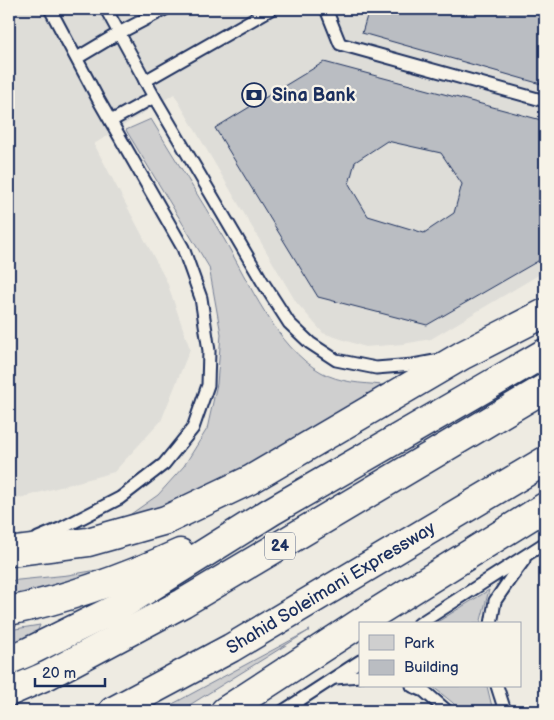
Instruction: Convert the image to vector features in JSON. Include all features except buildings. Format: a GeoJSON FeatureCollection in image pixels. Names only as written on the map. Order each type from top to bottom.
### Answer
{"type":"FeatureCollection","features":[{"type":"Feature","properties":{"kind":"highway"},"geometry":{"type":"LineString","coordinates":[[9,551],[88,542],[166,520],[250,480],[464,355],[545,313]]}},
{"type":"Feature","properties":{"kind":"highway"},"geometry":{"type":"LineString","coordinates":[[9,660],[117,608],[272,511],[545,353]]}},
{"type":"Feature","properties":{"kind":"highway","name":"24"},"geometry":{"type":"LineString","coordinates":[[9,692],[48,675],[183,603],[545,388]]}},
{"type":"Feature","properties":{"kind":"highway","name":"Shahid Soleimani Expressway"},"geometry":{"type":"LineString","coordinates":[[113,711],[231,648],[545,461]]}},
{"type":"Feature","properties":{"kind":"highway"},"geometry":{"type":"LineString","coordinates":[[362,622],[545,507]]}},
{"type":"Feature","properties":{"kind":"highway"},"geometry":{"type":"LineString","coordinates":[[9,611],[95,587],[165,560],[272,511]]}},
{"type":"Feature","properties":{"kind":"highway"},"geometry":{"type":"LineString","coordinates":[[225,711],[359,624]]}},
{"type":"Feature","properties":{"kind":"lane"},"geometry":{"type":"LineString","coordinates":[[9,551],[62,528],[120,498],[164,464],[193,428],[208,385],[209,351],[201,298],[186,256],[50,9]]}},
{"type":"Feature","properties":{"kind":"lane"},"geometry":{"type":"LineString","coordinates":[[106,9],[154,97],[262,281],[289,323],[310,343],[336,360],[376,368],[413,365],[464,355]]}},
{"type":"Feature","properties":{"kind":"lane"},"geometry":{"type":"LineString","coordinates":[[77,58],[165,9]]}},
{"type":"Feature","properties":{"kind":"lane"},"geometry":{"type":"LineString","coordinates":[[145,81],[270,9]]}},
{"type":"Feature","properties":{"kind":"lane"},"geometry":{"type":"LineString","coordinates":[[326,9],[340,44],[545,101]]}},
{"type":"Feature","properties":{"kind":"lane"},"geometry":{"type":"LineString","coordinates":[[110,121],[154,97]]}},
{"type":"Feature","properties":{"kind":"lane"},"geometry":{"type":"LineString","coordinates":[[422,622],[545,543]]}},
{"type":"Feature","properties":{"kind":"lane"},"geometry":{"type":"LineString","coordinates":[[491,622],[496,601],[510,578],[530,553]]}},
{"type":"Feature","properties":{"kind":"lane"},"geometry":{"type":"LineString","coordinates":[[283,711],[359,662]]}},
{"type":"Feature","properties":{"kind":"lane"},"geometry":{"type":"LineString","coordinates":[[333,679],[359,676]]}},
{"type":"Feature","properties":{"kind":"lane"},"geometry":{"type":"LineString","coordinates":[[417,688],[424,691],[447,711]]}},
{"type":"Feature","properties":{"kind":"lane"},"geometry":{"type":"LineString","coordinates":[[498,688],[505,711]]}},
{"type":"Feature","properties":{"kind":"shaded area"},"geometry":{"type":"Polygon","coordinates":[[[9,9],[545,9],[545,271],[431,339],[403,344],[365,347],[323,333],[296,302],[174,94],[94,144],[167,282],[190,349],[161,421],[114,472],[9,501],[9,9]]]}},
{"type":"Feature","properties":{"kind":"green space"},"geometry":{"type":"Polygon","coordinates":[[[151,119],[224,239],[265,312],[291,347],[305,361],[328,376],[351,382],[383,385],[231,475],[170,505],[121,521],[158,495],[184,466],[207,429],[217,384],[221,334],[209,267],[126,130],[151,119]]]}},
{"type":"Feature","properties":{"kind":"green space"},"geometry":{"type":"Polygon","coordinates":[[[115,567],[88,581],[9,600],[9,581],[68,575],[115,567]]]}},
{"type":"Feature","properties":{"kind":"green space"},"geometry":{"type":"Polygon","coordinates":[[[489,590],[481,622],[437,622],[489,590]]]}},
{"type":"Feature","properties":{"kind":"green space"},"geometry":{"type":"Polygon","coordinates":[[[40,625],[35,637],[9,645],[9,630],[40,625]]]}},
{"type":"Feature","properties":{"kind":"green space"},"geometry":{"type":"Polygon","coordinates":[[[310,630],[180,711],[157,711],[167,707],[310,630]]]}},
{"type":"Feature","properties":{"kind":"green space"},"geometry":{"type":"Polygon","coordinates":[[[434,688],[487,688],[493,711],[461,711],[434,688]]]}},
{"type":"Feature","properties":{"kind":"place","name":"Sina Bank"},"geometry":{"type":"Point","coordinates":[254,95]}}]}
